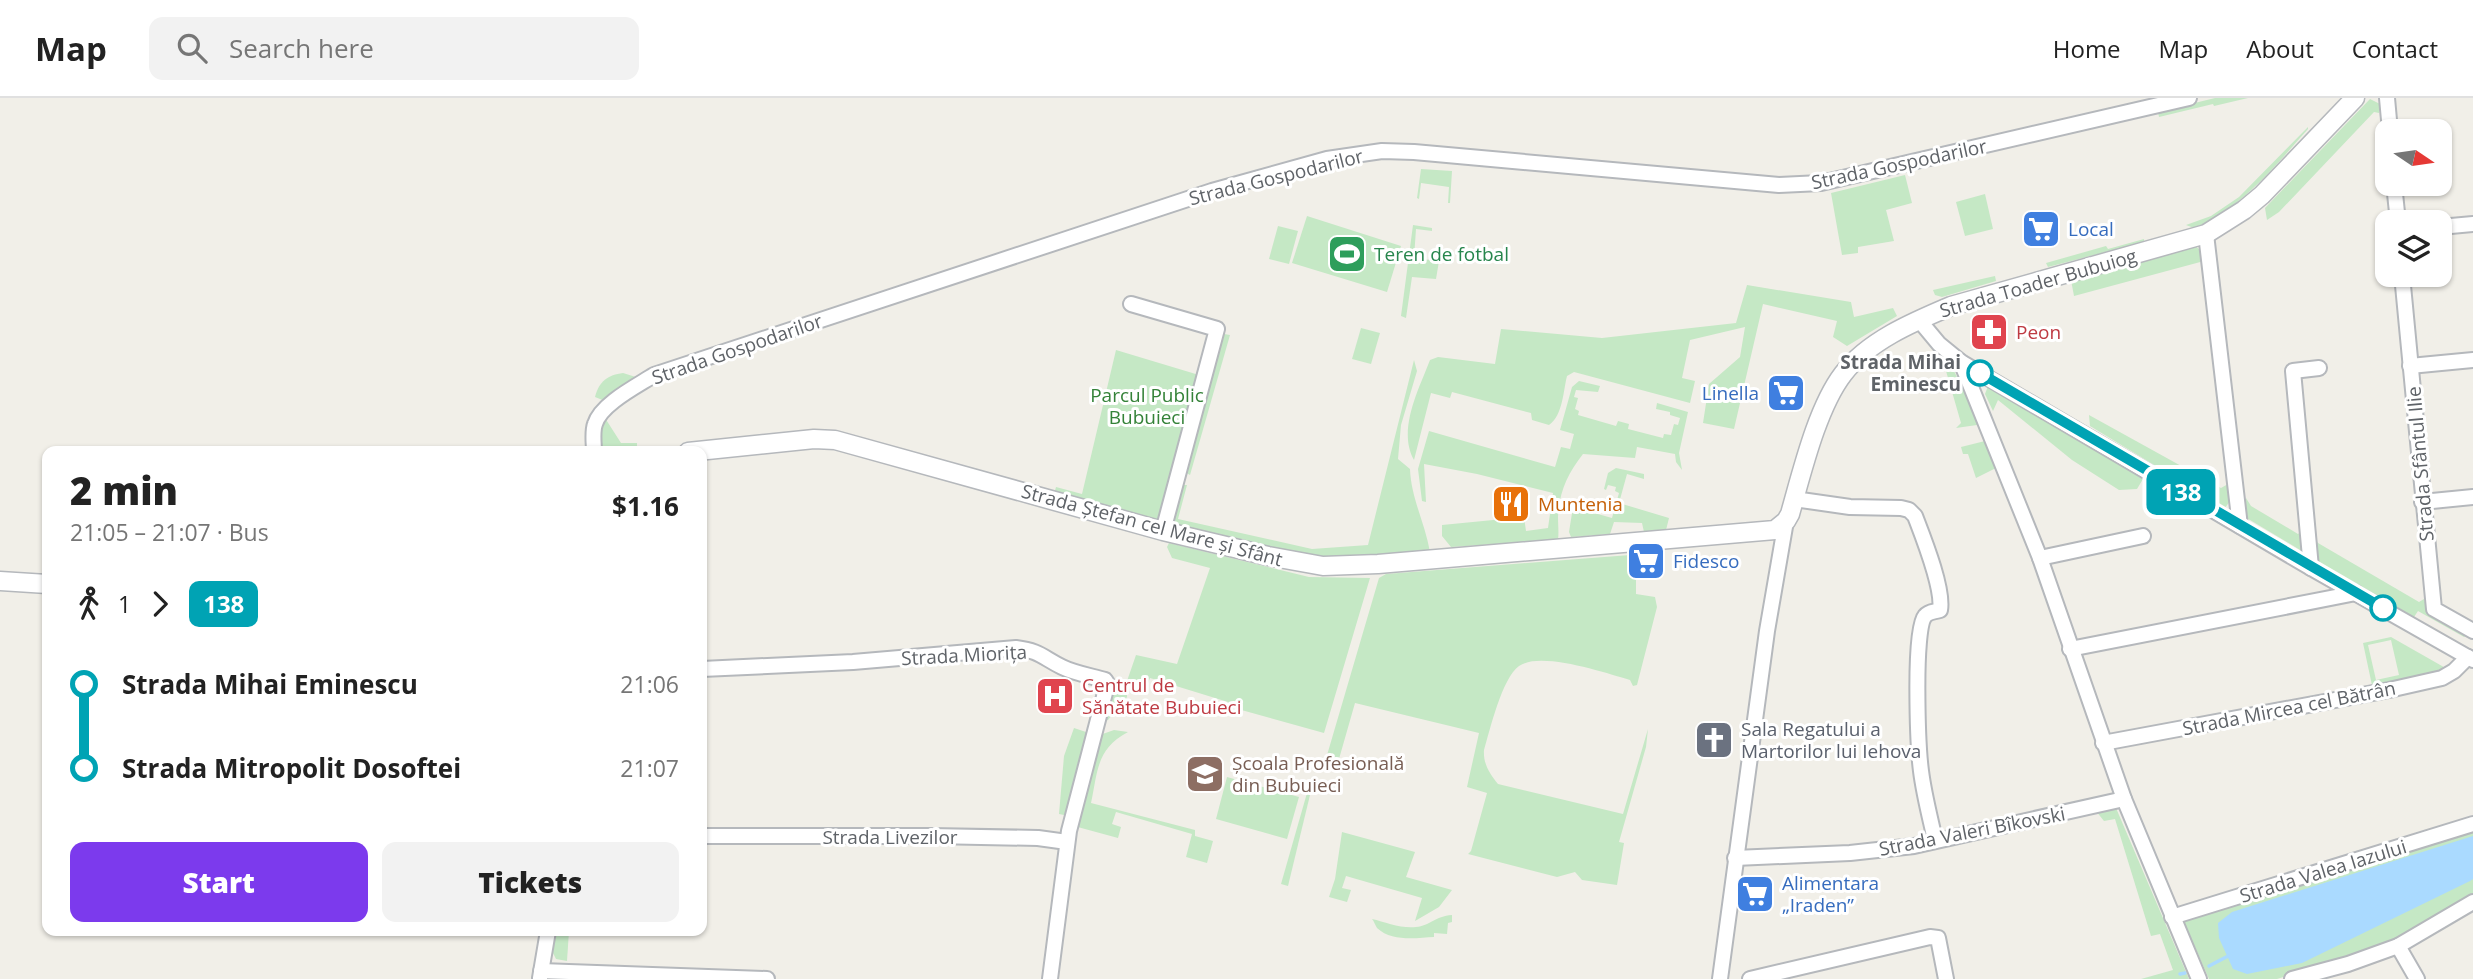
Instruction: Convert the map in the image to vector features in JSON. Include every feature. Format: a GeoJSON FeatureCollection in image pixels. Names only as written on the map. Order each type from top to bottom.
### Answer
{"type":"FeatureCollection","features":[{"type":"Feature","properties":{"kind":"street","name":"Strada Gospodarilor"},"geometry":{"type":"LineString","coordinates":[[594,446],[596,420],[620,396],[654,375],[1212,191],[1327,159],[1382,151],[1450,154],[1802,186],[2189,98]]}},
{"type":"Feature","properties":{"kind":"street","name":"Strada Toader Bubuiog"},"geometry":{"type":"LineString","coordinates":[[1720,979],[1767,631],[1786,521],[1824,409],[1844,372],[1872,347],[1919,320],[1963,302],[2206,234],[2262,195],[2355,98]]}},
{"type":"Feature","properties":{"kind":"street"},"geometry":{"type":"LineString","coordinates":[[2387,98],[2389,119]]}},
{"type":"Feature","properties":{"kind":"street"},"geometry":{"type":"LineString","coordinates":[[2452,226],[2473,223]]}},
{"type":"Feature","properties":{"kind":"street"},"geometry":{"type":"LineString","coordinates":[[2206,234],[2240,526]]}},
{"type":"Feature","properties":{"kind":"street","name":"Strada Sfântul Ilie"},"geometry":{"type":"LineString","coordinates":[[2403,287],[2434,609],[2473,633]]}},
{"type":"Feature","properties":{"kind":"street"},"geometry":{"type":"LineString","coordinates":[[1131,304],[1217,328],[1163,531]]}},
{"type":"Feature","properties":{"kind":"street"},"geometry":{"type":"LineString","coordinates":[[1919,320],[1939,344],[1961,362],[2470,659]]}},
{"type":"Feature","properties":{"kind":"street"},"geometry":{"type":"LineString","coordinates":[[2410,366],[2473,360]]}},
{"type":"Feature","properties":{"kind":"street"},"geometry":{"type":"LineString","coordinates":[[1961,362],[2040,558],[2124,799],[2199,979]]}},
{"type":"Feature","properties":{"kind":"street"},"geometry":{"type":"LineString","coordinates":[[2311,568],[2294,371],[2319,368]]}},
{"type":"Feature","properties":{"kind":"street","name":"Strada Ștefan cel Mare și Sfânt"},"geometry":{"type":"LineString","coordinates":[[707,450],[814,439],[835,440],[1163,531],[1282,559],[1335,566],[1764,533],[1775,530],[1786,521]]}},
{"type":"Feature","properties":{"kind":"street"},"geometry":{"type":"LineString","coordinates":[[2422,502],[2473,497]]}},
{"type":"Feature","properties":{"kind":"street"},"geometry":{"type":"LineString","coordinates":[[1794,499],[1850,508],[1902,508],[1909,510],[1914,516],[1930,560],[1941,603],[1940,610],[1924,617],[1920,628],[1919,651],[1921,772],[1935,840]]}},
{"type":"Feature","properties":{"kind":"street"},"geometry":{"type":"LineString","coordinates":[[2040,558],[2143,536]]}},
{"type":"Feature","properties":{"kind":"street"},"geometry":{"type":"LineString","coordinates":[[0,581],[42,584]]}},
{"type":"Feature","properties":{"kind":"street"},"geometry":{"type":"LineString","coordinates":[[2070,649],[2356,593]]}},
{"type":"Feature","properties":{"kind":"street"},"geometry":{"type":"LineString","coordinates":[[2451,647],[2473,633]]}},
{"type":"Feature","properties":{"kind":"street","name":"Strada Miorița"},"geometry":{"type":"LineString","coordinates":[[707,669],[853,662],[1016,648],[1045,655],[1062,667],[1105,680],[1106,689],[1068,837]]}},
{"type":"Feature","properties":{"kind":"street","name":"Strada Mircea cel Bătrân"},"geometry":{"type":"LineString","coordinates":[[2103,743],[2442,678],[2470,659]]}},
{"type":"Feature","properties":{"kind":"street","name":"Strada Valeri Bîkovski"},"geometry":{"type":"LineString","coordinates":[[1735,858],[1850,853],[1914,846],[2124,799]]}},
{"type":"Feature","properties":{"kind":"street","name":"Strada Valea Iazului"},"geometry":{"type":"LineString","coordinates":[[2172,917],[2473,824]]}},
{"type":"Feature","properties":{"kind":"street","name":"Strada Livezilor"},"geometry":{"type":"LineString","coordinates":[[707,836],[1068,837]]}},
{"type":"Feature","properties":{"kind":"street"},"geometry":{"type":"LineString","coordinates":[[1050,979],[1068,837]]}},
{"type":"Feature","properties":{"kind":"street"},"geometry":{"type":"LineString","coordinates":[[2292,979],[2398,946],[2473,902]]}},
{"type":"Feature","properties":{"kind":"street"},"geometry":{"type":"LineString","coordinates":[[547,936],[540,975],[767,979]]}},
{"type":"Feature","properties":{"kind":"street"},"geometry":{"type":"LineString","coordinates":[[1750,979],[1930,937],[1938,938],[1947,979]]}},
{"type":"Feature","properties":{"kind":"street"},"geometry":{"type":"LineString","coordinates":[[2398,946],[2417,979]]}},
{"type":"Feature","properties":{"kind":"green space"},"geometry":{"type":"Polygon","coordinates":[[[2215,98],[2248,98],[2159,117],[2158,112],[2215,98]]]}},
{"type":"Feature","properties":{"kind":"green space"},"geometry":{"type":"Polygon","coordinates":[[[2370,99],[2380,104],[2379,113],[2374,112],[2279,212],[2267,220],[2265,208],[2370,99]]]}},
{"type":"Feature","properties":{"kind":"green space"},"geometry":{"type":"Polygon","coordinates":[[[2308,127],[2270,172],[2242,198],[2211,220],[2194,228],[2186,225],[2211,216],[2239,197],[2308,127]]]}},
{"type":"Feature","properties":{"kind":"green space"},"geometry":{"type":"Polygon","coordinates":[[[1421,169],[1452,171],[1450,203],[1449,187],[1421,183],[1419,199],[1417,198],[1421,169]]]}},
{"type":"Feature","properties":{"kind":"green space"},"geometry":{"type":"Polygon","coordinates":[[[1905,175],[1912,203],[1886,210],[1894,241],[1858,247],[1858,253],[1842,255],[1831,193],[1905,175]]]}},
{"type":"Feature","properties":{"kind":"green space"},"geometry":{"type":"Polygon","coordinates":[[[1985,194],[1993,229],[1965,236],[1956,202],[1985,194]]]}},
{"type":"Feature","properties":{"kind":"green space","name":"Teren de fotbal"},"geometry":{"type":"Polygon","coordinates":[[[1307,216],[1401,246],[1387,292],[1292,263],[1307,216]]]}},
{"type":"Feature","properties":{"kind":"green space"},"geometry":{"type":"Polygon","coordinates":[[[1413,225],[1432,228],[1432,231],[1416,229],[1414,258],[1439,261],[1436,279],[1412,277],[1406,318],[1401,316],[1413,225]]]}},
{"type":"Feature","properties":{"kind":"green space"},"geometry":{"type":"Polygon","coordinates":[[[1278,226],[1298,231],[1289,264],[1269,259],[1278,226]]]}},
{"type":"Feature","properties":{"kind":"green space"},"geometry":{"type":"Polygon","coordinates":[[[2144,239],[2144,242],[2048,267],[2046,263],[2106,246],[2108,249],[2144,239]]]}},
{"type":"Feature","properties":{"kind":"green space"},"geometry":{"type":"Polygon","coordinates":[[[2194,245],[2200,250],[2204,261],[2074,296],[2071,280],[2194,245]]]}},
{"type":"Feature","properties":{"kind":"green space"},"geometry":{"type":"Polygon","coordinates":[[[1995,276],[1996,281],[1942,297],[1935,295],[1933,290],[1995,276]]]}},
{"type":"Feature","properties":{"kind":"green space"},"geometry":{"type":"Polygon","coordinates":[[[1747,285],[1851,302],[1854,317],[1893,308],[1897,316],[1847,346],[1833,337],[1837,321],[1763,304],[1734,429],[1703,423],[1709,384],[1740,357],[1745,327],[1690,340],[1682,378],[1695,381],[1690,403],[1574,372],[1567,376],[1560,409],[1549,425],[1532,420],[1531,413],[1452,392],[1450,398],[1431,393],[1414,460],[1409,448],[1409,423],[1430,360],[1438,357],[1495,364],[1501,329],[1602,338],[1736,323],[1747,285]]]}},
{"type":"Feature","properties":{"kind":"green space"},"geometry":{"type":"Polygon","coordinates":[[[1361,328],[1380,333],[1371,364],[1352,359],[1361,328]]]}},
{"type":"Feature","properties":{"kind":"green space"},"geometry":{"type":"Polygon","coordinates":[[[1221,335],[1230,335],[1190,475],[1185,472],[1221,335]]]}},
{"type":"Feature","properties":{"kind":"green space","name":"Parcul Public Bubuieci"},"geometry":{"type":"Polygon","coordinates":[[[1116,350],[1199,375],[1159,523],[1054,494],[1056,487],[1082,494],[1116,350]]]}},
{"type":"Feature","properties":{"kind":"green space"},"geometry":{"type":"Polygon","coordinates":[[[1414,360],[1417,371],[1401,425],[1398,459],[1410,469],[1430,552],[1346,559],[1300,556],[1171,524],[1178,485],[1187,485],[1178,519],[1312,549],[1368,545],[1414,360]]]}},
{"type":"Feature","properties":{"kind":"green space"},"geometry":{"type":"Polygon","coordinates":[[[1944,364],[1954,371],[1979,422],[1977,425],[1956,428],[1961,423],[1944,364]]]}},
{"type":"Feature","properties":{"kind":"green space"},"geometry":{"type":"Polygon","coordinates":[[[623,373],[639,378],[605,401],[595,397],[605,380],[623,373]]]}},
{"type":"Feature","properties":{"kind":"green space"},"geometry":{"type":"Polygon","coordinates":[[[1579,381],[1600,386],[1598,392],[1576,390],[1574,397],[1578,398],[1575,409],[1579,411],[1578,415],[1616,426],[1618,421],[1629,424],[1628,429],[1663,438],[1664,434],[1671,435],[1674,424],[1678,425],[1680,418],[1670,415],[1670,412],[1656,409],[1657,403],[1688,412],[1679,453],[1682,470],[1676,462],[1675,454],[1637,447],[1635,458],[1583,454],[1562,491],[1558,540],[1451,547],[1442,536],[1442,525],[1524,517],[1526,531],[1548,528],[1553,493],[1424,464],[1426,502],[1422,501],[1418,469],[1429,431],[1555,467],[1561,447],[1570,449],[1574,434],[1560,430],[1572,387],[1579,381]]]}},
{"type":"Feature","properties":{"kind":"green space"},"geometry":{"type":"Polygon","coordinates":[[[1988,386],[2143,479],[2137,489],[2119,490],[2072,460],[1998,400],[1993,411],[1985,394],[1988,386]]]}},
{"type":"Feature","properties":{"kind":"green space"},"geometry":{"type":"Polygon","coordinates":[[[2089,415],[2221,488],[2228,484],[2230,501],[2225,508],[2090,426],[2089,415]]]}},
{"type":"Feature","properties":{"kind":"green space"},"geometry":{"type":"Polygon","coordinates":[[[605,418],[621,443],[637,443],[637,446],[599,446],[601,420],[605,418]]]}},
{"type":"Feature","properties":{"kind":"green space"},"geometry":{"type":"Polygon","coordinates":[[[1985,441],[1996,468],[1976,478],[1968,454],[1963,454],[1961,447],[1985,441]]]}},
{"type":"Feature","properties":{"kind":"green space"},"geometry":{"type":"Polygon","coordinates":[[[1616,468],[1644,474],[1644,479],[1627,474],[1619,503],[1669,518],[1666,530],[1644,532],[1642,523],[1614,522],[1610,534],[1571,537],[1569,532],[1573,507],[1612,518],[1619,493],[1615,491],[1616,487],[1608,485],[1606,490],[1604,489],[1608,473],[1616,468]]]}},
{"type":"Feature","properties":{"kind":"green space"},"geometry":{"type":"Polygon","coordinates":[[[2246,498],[2251,506],[2298,534],[2304,529],[2305,553],[2245,517],[2246,498]]]}},
{"type":"Feature","properties":{"kind":"green space"},"geometry":{"type":"Polygon","coordinates":[[[2312,534],[2318,543],[2419,602],[2424,599],[2427,609],[2469,633],[2464,637],[2418,611],[2414,617],[2314,559],[2312,534]]]}},
{"type":"Feature","properties":{"kind":"green space"},"geometry":{"type":"Polygon","coordinates":[[[1169,543],[1309,577],[1370,578],[1324,733],[1227,706],[1228,702],[1150,678],[1147,686],[1127,681],[1136,655],[1177,664],[1210,568],[1172,558],[1167,547],[1169,543]]]}},
{"type":"Feature","properties":{"kind":"green space"},"geometry":{"type":"Polygon","coordinates":[[[1630,555],[1628,570],[1636,572],[1636,594],[1655,597],[1657,607],[1637,685],[1633,686],[1630,680],[1557,662],[1529,662],[1519,666],[1507,681],[1502,693],[1484,750],[1486,764],[1498,784],[1623,814],[1648,729],[1646,747],[1619,842],[1624,843],[1617,885],[1582,880],[1575,872],[1557,877],[1468,854],[1487,793],[1467,787],[1479,733],[1355,703],[1337,766],[1325,762],[1379,578],[1386,574],[1630,555]]]}},
{"type":"Feature","properties":{"kind":"green space"},"geometry":{"type":"Polygon","coordinates":[[[2391,637],[2449,670],[2373,690],[2363,643],[2391,637]],[[2391,640],[2368,645],[2376,680],[2399,675],[2391,640]]]}},
{"type":"Feature","properties":{"kind":"green space"},"geometry":{"type":"Polygon","coordinates":[[[1118,688],[1127,691],[1127,697],[1105,721],[1110,692],[1118,688]]]}},
{"type":"Feature","properties":{"kind":"green space"},"geometry":{"type":"Polygon","coordinates":[[[1074,728],[1086,732],[1089,736],[1069,816],[1059,814],[1064,756],[1074,728]]]}},
{"type":"Feature","properties":{"kind":"green space"},"geometry":{"type":"Polygon","coordinates":[[[1114,730],[1128,732],[1104,753],[1097,771],[1091,803],[1195,830],[1195,836],[1213,841],[1207,863],[1186,857],[1192,834],[1116,812],[1112,824],[1121,827],[1118,838],[1074,826],[1097,736],[1114,730]]]}},
{"type":"Feature","properties":{"kind":"green space"},"geometry":{"type":"Polygon","coordinates":[[[1227,777],[1299,797],[1287,839],[1216,819],[1227,777]]]}},
{"type":"Feature","properties":{"kind":"green space"},"geometry":{"type":"Polygon","coordinates":[[[1307,793],[1310,795],[1288,886],[1281,884],[1307,793]]]}},
{"type":"Feature","properties":{"kind":"green space"},"geometry":{"type":"Polygon","coordinates":[[[2116,808],[2189,979],[2141,979],[2173,970],[2160,934],[2151,936],[2115,819],[2104,821],[2096,811],[2116,808]]]}},
{"type":"Feature","properties":{"kind":"green space"},"geometry":{"type":"Polygon","coordinates":[[[2473,829],[2473,896],[2393,941],[2277,979],[2209,979],[2183,920],[2473,829]]]}},
{"type":"Feature","properties":{"kind":"green space"},"geometry":{"type":"Polygon","coordinates":[[[1342,832],[1415,852],[1406,877],[1452,890],[1439,907],[1415,921],[1422,898],[1346,876],[1342,888],[1351,890],[1347,902],[1329,897],[1335,879],[1342,832]]]}},
{"type":"Feature","properties":{"kind":"green space"},"geometry":{"type":"Polygon","coordinates":[[[1452,915],[1447,934],[1434,933],[1434,937],[1420,938],[1390,935],[1377,928],[1372,919],[1411,927],[1452,915]]]}},
{"type":"Feature","properties":{"kind":"green space"},"geometry":{"type":"Polygon","coordinates":[[[553,936],[569,936],[567,961],[556,959],[551,949],[553,936]]]}},
{"type":"Feature","properties":{"kind":"water"},"geometry":{"type":"Polygon","coordinates":[[[2473,836],[2473,879],[2470,881],[2302,963],[2247,974],[2233,969],[2219,938],[2218,923],[2232,912],[2473,836]]]}},
{"type":"Feature","properties":{"kind":"waterway"},"geometry":{"type":"LineString","coordinates":[[2209,966],[2232,954]]}},
{"type":"Feature","properties":{"kind":"waterway"},"geometry":{"type":"LineString","coordinates":[[2180,974],[2185,973]]}},
{"type":"Feature","properties":{"kind":"bus line","name":"138"},"geometry":{"type":"LineString","coordinates":[[1980,373],[2383,608]]}},
{"type":"Feature","properties":{"kind":"place","name":"Local"},"geometry":{"type":"Point","coordinates":[2041,229]}},
{"type":"Feature","properties":{"kind":"place","name":"Teren de fotbal"},"geometry":{"type":"Point","coordinates":[1347,254]}},
{"type":"Feature","properties":{"kind":"place","name":"Peon"},"geometry":{"type":"Point","coordinates":[1989,332]}},
{"type":"Feature","properties":{"kind":"place","name":"Strada Mihai Eminescu"},"geometry":{"type":"Point","coordinates":[1980,373]}},
{"type":"Feature","properties":{"kind":"place","name":"Linella"},"geometry":{"type":"Point","coordinates":[1786,393]}},
{"type":"Feature","properties":{"kind":"place","name":"Muntenia"},"geometry":{"type":"Point","coordinates":[1511,504]}},
{"type":"Feature","properties":{"kind":"place","name":"Fidesco"},"geometry":{"type":"Point","coordinates":[1646,561]}},
{"type":"Feature","properties":{"kind":"place","name":"Centrul de Sănătate Bubuieci"},"geometry":{"type":"Point","coordinates":[1055,696]}},
{"type":"Feature","properties":{"kind":"place","name":"Sala Regatului a Martorilor lui Iehova"},"geometry":{"type":"Point","coordinates":[1714,740]}},
{"type":"Feature","properties":{"kind":"place","name":"Școala Profesională din Bubuieci"},"geometry":{"type":"Point","coordinates":[1205,774]}},
{"type":"Feature","properties":{"kind":"place","name":"Alimentara „Iraden”"},"geometry":{"type":"Point","coordinates":[1755,894]}}]}
